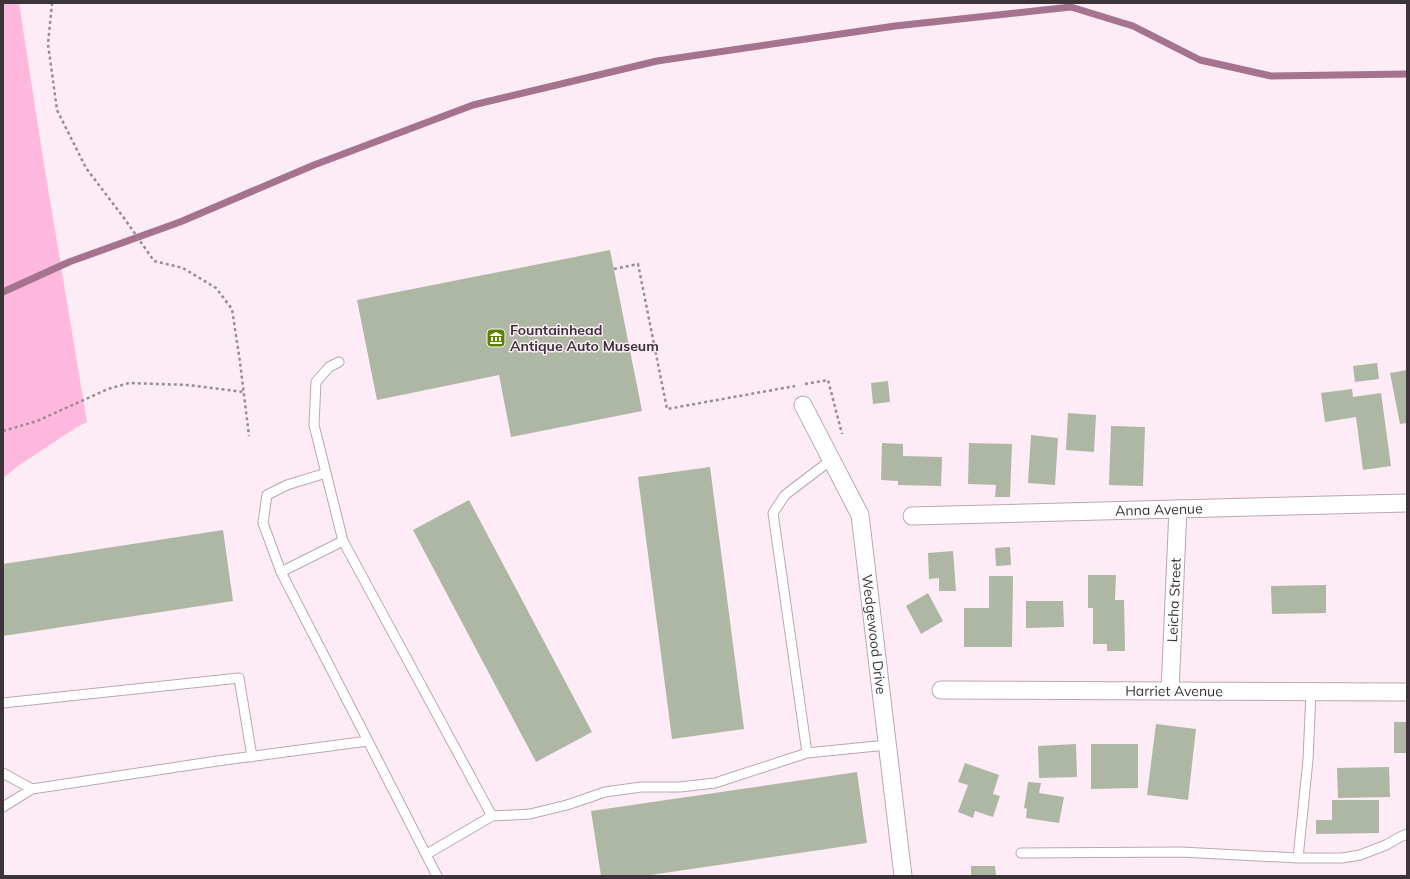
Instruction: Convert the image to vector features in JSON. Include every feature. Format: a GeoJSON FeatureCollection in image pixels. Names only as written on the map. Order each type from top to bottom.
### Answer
{"type":"FeatureCollection","features":[{"type":"Feature","properties":{"kind":"street","name":"Wedgewood Drive"},"geometry":{"type":"LineString","coordinates":[[803,405],[860,516],[903,876]]}},
{"type":"Feature","properties":{"kind":"street","name":"Anna Avenue"},"geometry":{"type":"LineString","coordinates":[[912,516],[1407,503]]}},
{"type":"Feature","properties":{"kind":"street","name":"Leicha Street"},"geometry":{"type":"LineString","coordinates":[[1170,691],[1178,509]]}},
{"type":"Feature","properties":{"kind":"street","name":"Harriet Avenue"},"geometry":{"type":"LineString","coordinates":[[941,690],[1407,692]]}},
{"type":"Feature","properties":{"kind":"lane"},"geometry":{"type":"LineString","coordinates":[[339,362],[329,367],[316,382],[314,425],[343,541],[492,816]]}},
{"type":"Feature","properties":{"kind":"lane"},"geometry":{"type":"LineString","coordinates":[[807,753],[773,513],[785,495],[832,460]]}},
{"type":"Feature","properties":{"kind":"lane"},"geometry":{"type":"LineString","coordinates":[[326,473],[287,485],[267,495],[263,523],[281,572],[437,876]]}},
{"type":"Feature","properties":{"kind":"lane"},"geometry":{"type":"LineString","coordinates":[[281,572],[343,541]]}},
{"type":"Feature","properties":{"kind":"lane"},"geometry":{"type":"LineString","coordinates":[[3,703],[239,678],[252,757]]}},
{"type":"Feature","properties":{"kind":"lane"},"geometry":{"type":"LineString","coordinates":[[1298,858],[1308,760],[1311,692]]}},
{"type":"Feature","properties":{"kind":"lane"},"geometry":{"type":"LineString","coordinates":[[3,807],[32,789],[252,757],[368,742]]}},
{"type":"Feature","properties":{"kind":"lane"},"geometry":{"type":"LineString","coordinates":[[427,854],[492,816],[530,814],[567,805],[605,792],[641,787],[680,787],[715,783],[807,753],[887,745]]}},
{"type":"Feature","properties":{"kind":"lane"},"geometry":{"type":"LineString","coordinates":[[3,774],[32,789]]}},
{"type":"Feature","properties":{"kind":"lane"},"geometry":{"type":"LineString","coordinates":[[1021,853],[1181,852],[1298,858],[1342,858],[1360,855],[1386,845],[1407,834]]}},
{"type":"Feature","properties":{"kind":"path"},"geometry":{"type":"LineString","coordinates":[[52,3],[48,44],[57,110],[86,168],[154,261],[183,268],[216,288],[232,309],[249,436]]}},
{"type":"Feature","properties":{"kind":"path"},"geometry":{"type":"LineString","coordinates":[[614,269],[638,264],[667,409],[797,386]]}},
{"type":"Feature","properties":{"kind":"path"},"geometry":{"type":"LineString","coordinates":[[803,384],[828,380],[843,439]]}},
{"type":"Feature","properties":{"kind":"path"},"geometry":{"type":"LineString","coordinates":[[3,431],[37,421],[108,389],[129,383],[188,385],[244,392]]}},
{"type":"Feature","properties":{"kind":"shaded area"},"geometry":{"type":"Polygon","coordinates":[[[3,3],[19,3],[87,422],[18,466],[3,478],[3,3]]]}},
{"type":"Feature","properties":{"kind":"building","name":"Fountainhead Antique Auto Museum"},"geometry":{"type":"Polygon","coordinates":[[[610,250],[642,411],[511,437],[499,375],[377,400],[357,300],[610,250]]]}},
{"type":"Feature","properties":{"kind":"building"},"geometry":{"type":"Polygon","coordinates":[[[1377,363],[1379,379],[1355,382],[1353,366],[1377,363]]]}},
{"type":"Feature","properties":{"kind":"building"},"geometry":{"type":"Polygon","coordinates":[[[1407,370],[1407,423],[1400,424],[1390,373],[1407,370]]]}},
{"type":"Feature","properties":{"kind":"building"},"geometry":{"type":"Polygon","coordinates":[[[888,381],[890,402],[873,404],[871,383],[888,381]]]}},
{"type":"Feature","properties":{"kind":"building"},"geometry":{"type":"Polygon","coordinates":[[[1352,389],[1353,397],[1381,393],[1391,466],[1363,470],[1356,417],[1325,422],[1321,393],[1352,389]]]}},
{"type":"Feature","properties":{"kind":"building"},"geometry":{"type":"Polygon","coordinates":[[[1068,413],[1096,415],[1094,452],[1066,450],[1068,413]]]}},
{"type":"Feature","properties":{"kind":"building"},"geometry":{"type":"Polygon","coordinates":[[[1111,426],[1145,427],[1143,486],[1109,485],[1111,426]]]}},
{"type":"Feature","properties":{"kind":"building"},"geometry":{"type":"Polygon","coordinates":[[[1031,435],[1058,438],[1055,485],[1028,483],[1031,435]]]}},
{"type":"Feature","properties":{"kind":"building"},"geometry":{"type":"Polygon","coordinates":[[[882,443],[903,444],[903,456],[942,457],[941,486],[898,485],[898,481],[881,480],[882,443]]]}},
{"type":"Feature","properties":{"kind":"building"},"geometry":{"type":"Polygon","coordinates":[[[969,443],[1012,444],[1010,497],[995,497],[996,485],[968,484],[969,443]]]}},
{"type":"Feature","properties":{"kind":"building"},"geometry":{"type":"Polygon","coordinates":[[[710,467],[744,729],[672,739],[638,477],[710,467]]]}},
{"type":"Feature","properties":{"kind":"building"},"geometry":{"type":"Polygon","coordinates":[[[469,500],[592,732],[536,762],[413,530],[469,500]]]}},
{"type":"Feature","properties":{"kind":"building"},"geometry":{"type":"Polygon","coordinates":[[[223,530],[233,601],[3,636],[3,564],[223,530]]]}},
{"type":"Feature","properties":{"kind":"building"},"geometry":{"type":"Polygon","coordinates":[[[1010,547],[1011,565],[996,566],[995,548],[1010,547]]]}},
{"type":"Feature","properties":{"kind":"building"},"geometry":{"type":"Polygon","coordinates":[[[953,551],[956,591],[939,591],[939,578],[929,579],[928,553],[953,551]]]}},
{"type":"Feature","properties":{"kind":"building"},"geometry":{"type":"Polygon","coordinates":[[[1088,575],[1116,575],[1115,600],[1124,600],[1125,651],[1107,651],[1107,644],[1093,644],[1093,608],[1088,608],[1088,575]]]}},
{"type":"Feature","properties":{"kind":"building"},"geometry":{"type":"Polygon","coordinates":[[[989,576],[1013,576],[1012,647],[964,647],[964,608],[989,608],[989,576]]]}},
{"type":"Feature","properties":{"kind":"building"},"geometry":{"type":"Polygon","coordinates":[[[1326,585],[1326,613],[1272,614],[1271,586],[1326,585]]]}},
{"type":"Feature","properties":{"kind":"building"},"geometry":{"type":"Polygon","coordinates":[[[928,593],[943,621],[921,634],[906,606],[928,593]]]}},
{"type":"Feature","properties":{"kind":"building"},"geometry":{"type":"Polygon","coordinates":[[[1026,601],[1063,601],[1064,627],[1026,628],[1026,601]]]}},
{"type":"Feature","properties":{"kind":"building"},"geometry":{"type":"Polygon","coordinates":[[[1394,722],[1407,722],[1407,753],[1394,753],[1394,722]]]}},
{"type":"Feature","properties":{"kind":"building"},"geometry":{"type":"Polygon","coordinates":[[[1156,724],[1196,729],[1188,800],[1147,795],[1156,724]]]}},
{"type":"Feature","properties":{"kind":"building"},"geometry":{"type":"Polygon","coordinates":[[[1076,744],[1077,777],[1039,778],[1038,746],[1076,744]]]}},
{"type":"Feature","properties":{"kind":"building"},"geometry":{"type":"Polygon","coordinates":[[[1091,744],[1138,744],[1138,788],[1091,789],[1091,744]]]}},
{"type":"Feature","properties":{"kind":"building"},"geometry":{"type":"Polygon","coordinates":[[[965,763],[999,775],[993,794],[1000,796],[993,817],[975,811],[973,818],[958,812],[968,785],[958,782],[965,763]]]}},
{"type":"Feature","properties":{"kind":"building"},"geometry":{"type":"Polygon","coordinates":[[[1389,767],[1390,797],[1338,798],[1337,768],[1389,767]]]}},
{"type":"Feature","properties":{"kind":"building"},"geometry":{"type":"Polygon","coordinates":[[[857,772],[867,843],[644,876],[601,876],[591,811],[857,772]]]}},
{"type":"Feature","properties":{"kind":"building"},"geometry":{"type":"Polygon","coordinates":[[[1028,782],[1041,783],[1039,793],[1064,797],[1059,823],[1026,818],[1027,809],[1024,808],[1028,782]]]}},
{"type":"Feature","properties":{"kind":"building"},"geometry":{"type":"Polygon","coordinates":[[[1332,800],[1379,800],[1379,833],[1316,834],[1316,820],[1332,820],[1332,800]]]}},
{"type":"Feature","properties":{"kind":"building"},"geometry":{"type":"Polygon","coordinates":[[[971,866],[995,866],[996,876],[971,876],[971,866]]]}},
{"type":"Feature","properties":{"kind":"waterway"},"geometry":{"type":"LineString","coordinates":[[3,292],[69,262],[180,222],[314,165],[473,105],[657,61],[895,26],[1071,7],[1133,26],[1200,60],[1271,76],[1407,74]]}},
{"type":"Feature","properties":{"kind":"place","name":"Fountainhead Antique Auto Museum"},"geometry":{"type":"Point","coordinates":[496,338]}}]}
